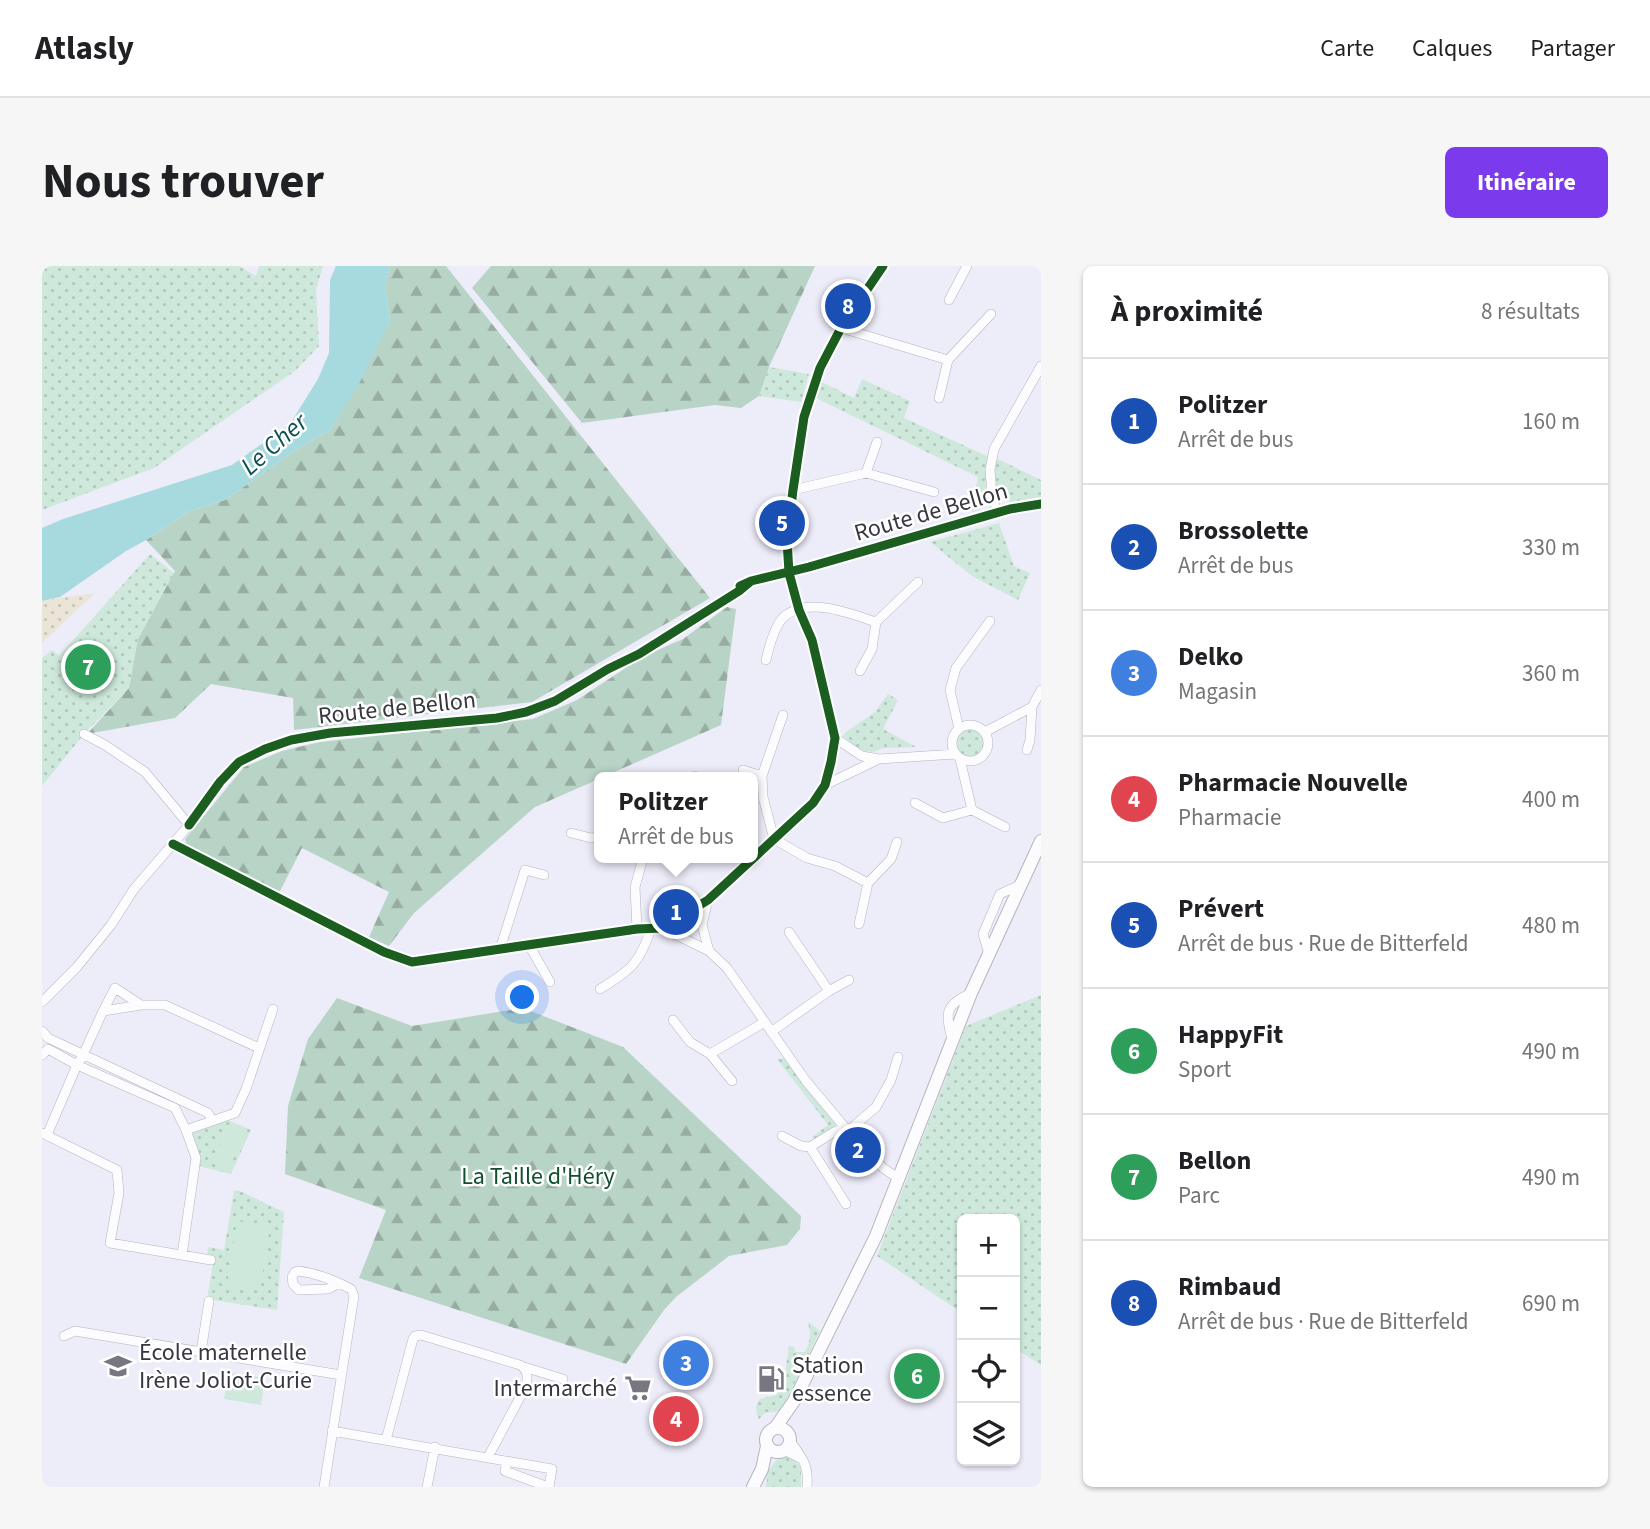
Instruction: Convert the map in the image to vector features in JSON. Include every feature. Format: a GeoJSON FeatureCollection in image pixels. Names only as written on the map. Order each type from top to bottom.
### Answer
{"type":"FeatureCollection","features":[{"type":"Feature","properties":{"kind":"main road"},"geometry":{"type":"LineString","coordinates":[[781,1444],[766,1437],[794,1401],[876,1237],[971,993],[1041,841]]}},
{"type":"Feature","properties":{"kind":"main road"},"geometry":{"type":"LineString","coordinates":[[753,1487],[762,1469],[781,1444],[794,1401]]}},
{"type":"Feature","properties":{"kind":"main road"},"geometry":{"type":"LineString","coordinates":[[775,1428],[782,1429],[781,1444]]}},
{"type":"Feature","properties":{"kind":"street"},"geometry":{"type":"LineString","coordinates":[[758,854],[813,803],[825,785],[835,738],[812,640],[799,610],[789,573],[787,540],[804,417],[820,368],[841,328],[883,266]]}},
{"type":"Feature","properties":{"kind":"street"},"geometry":{"type":"LineString","coordinates":[[949,300],[967,266]]}},
{"type":"Feature","properties":{"kind":"street"},"geometry":{"type":"LineString","coordinates":[[939,398],[948,360],[991,314]]}},
{"type":"Feature","properties":{"kind":"street"},"geometry":{"type":"LineString","coordinates":[[841,328],[948,360]]}},
{"type":"Feature","properties":{"kind":"street"},"geometry":{"type":"LineString","coordinates":[[997,513],[990,470],[994,449],[1041,366]]}},
{"type":"Feature","properties":{"kind":"street"},"geometry":{"type":"LineString","coordinates":[[866,473],[877,442]]}},
{"type":"Feature","properties":{"kind":"street"},"geometry":{"type":"LineString","coordinates":[[793,490],[866,473],[934,492]]}},
{"type":"Feature","properties":{"kind":"street","name":"Route de Bellon"},"geometry":{"type":"LineString","coordinates":[[42,1002],[77,967],[111,925],[134,889],[189,825],[220,782],[239,762],[265,749],[291,740],[330,733],[497,718],[526,712],[555,701],[639,654],[739,592],[751,581],[789,573],[1034,503],[1041,504]]}},
{"type":"Feature","properties":{"kind":"street"},"geometry":{"type":"LineString","coordinates":[[860,671],[872,649],[876,622],[918,582]]}},
{"type":"Feature","properties":{"kind":"street"},"geometry":{"type":"LineString","coordinates":[[766,660],[772,637],[785,616],[799,610],[825,607],[876,622]]}},
{"type":"Feature","properties":{"kind":"street"},"geometry":{"type":"LineString","coordinates":[[959,729],[950,690],[956,668],[990,621]]}},
{"type":"Feature","properties":{"kind":"street"},"geometry":{"type":"LineString","coordinates":[[1027,750],[1031,740],[1032,707],[1041,690]]}},
{"type":"Feature","properties":{"kind":"street"},"geometry":{"type":"LineString","coordinates":[[985,732],[1032,707]]}},
{"type":"Feature","properties":{"kind":"street"},"geometry":{"type":"LineString","coordinates":[[783,715],[762,776],[762,797],[774,839],[807,858],[835,866],[868,883]]}},
{"type":"Feature","properties":{"kind":"street"},"geometry":{"type":"LineString","coordinates":[[835,738],[862,756],[879,759],[958,757],[972,762],[984,756],[989,744],[985,732],[976,726],[959,729],[952,742],[958,757],[972,810]]}},
{"type":"Feature","properties":{"kind":"street"},"geometry":{"type":"LineString","coordinates":[[84,734],[145,772],[189,825]]}},
{"type":"Feature","properties":{"kind":"street"},"geometry":{"type":"LineString","coordinates":[[825,785],[879,759]]}},
{"type":"Feature","properties":{"kind":"street"},"geometry":{"type":"LineString","coordinates":[[743,770],[749,772]]}},
{"type":"Feature","properties":{"kind":"street"},"geometry":{"type":"LineString","coordinates":[[758,775],[762,776]]}},
{"type":"Feature","properties":{"kind":"street"},"geometry":{"type":"LineString","coordinates":[[915,803],[943,818],[972,810],[1005,827]]}},
{"type":"Feature","properties":{"kind":"street"},"geometry":{"type":"LineString","coordinates":[[571,832],[594,838]]}},
{"type":"Feature","properties":{"kind":"street"},"geometry":{"type":"LineString","coordinates":[[859,924],[868,883],[891,859],[897,842]]}},
{"type":"Feature","properties":{"kind":"street"},"geometry":{"type":"LineString","coordinates":[[173,844],[384,952],[412,962],[637,929],[662,928],[708,900],[748,863]]}},
{"type":"Feature","properties":{"kind":"street"},"geometry":{"type":"LineString","coordinates":[[637,929],[635,887],[642,863]]}},
{"type":"Feature","properties":{"kind":"street"},"geometry":{"type":"LineString","coordinates":[[500,949],[525,870],[544,875]]}},
{"type":"Feature","properties":{"kind":"street"},"geometry":{"type":"LineString","coordinates":[[708,900],[702,925],[709,951]]}},
{"type":"Feature","properties":{"kind":"street"},"geometry":{"type":"LineString","coordinates":[[662,928],[709,951],[727,968],[806,1081],[883,1168],[898,1178]]}},
{"type":"Feature","properties":{"kind":"street"},"geometry":{"type":"LineString","coordinates":[[600,989],[628,972],[644,951],[651,929]]}},
{"type":"Feature","properties":{"kind":"street"},"geometry":{"type":"LineString","coordinates":[[789,932],[829,991]]}},
{"type":"Feature","properties":{"kind":"street"},"geometry":{"type":"LineString","coordinates":[[528,945],[550,982]]}},
{"type":"Feature","properties":{"kind":"street"},"geometry":{"type":"LineString","coordinates":[[771,1032],[849,980]]}},
{"type":"Feature","properties":{"kind":"street"},"geometry":{"type":"LineString","coordinates":[[141,1004],[115,988],[44,1134],[117,1170],[119,1193],[110,1243],[211,1260]]}},
{"type":"Feature","properties":{"kind":"street"},"geometry":{"type":"LineString","coordinates":[[103,1011],[141,1004],[165,1004],[260,1048]]}},
{"type":"Feature","properties":{"kind":"street"},"geometry":{"type":"LineString","coordinates":[[186,1130],[235,1113],[273,1009]]}},
{"type":"Feature","properties":{"kind":"street"},"geometry":{"type":"LineString","coordinates":[[673,1020],[690,1042],[710,1054],[732,1081]]}},
{"type":"Feature","properties":{"kind":"street"},"geometry":{"type":"LineString","coordinates":[[710,1054],[765,1022]]}},
{"type":"Feature","properties":{"kind":"street"},"geometry":{"type":"LineString","coordinates":[[42,1031],[48,1048],[77,1065],[175,1108],[197,1158],[182,1255]]}},
{"type":"Feature","properties":{"kind":"street"},"geometry":{"type":"LineString","coordinates":[[48,1048],[83,1055],[208,1113],[212,1121]]}},
{"type":"Feature","properties":{"kind":"street"},"geometry":{"type":"LineString","coordinates":[[782,1136],[801,1146],[810,1147],[834,1132],[847,1130],[876,1107],[891,1080],[898,1057]]}},
{"type":"Feature","properties":{"kind":"street"},"geometry":{"type":"LineString","coordinates":[[810,1147],[846,1204]]}},
{"type":"Feature","properties":{"kind":"street"},"geometry":{"type":"LineString","coordinates":[[324,1487],[354,1296],[351,1289],[339,1283]]}},
{"type":"Feature","properties":{"kind":"street"},"geometry":{"type":"LineString","coordinates":[[201,1352],[209,1301]]}},
{"type":"Feature","properties":{"kind":"street"},"geometry":{"type":"LineString","coordinates":[[64,1336],[75,1331],[341,1375]]}},
{"type":"Feature","properties":{"kind":"street"},"geometry":{"type":"LineString","coordinates":[[386,1440],[415,1336],[421,1335],[563,1379]]}},
{"type":"Feature","properties":{"kind":"street"},"geometry":{"type":"LineString","coordinates":[[488,1457],[526,1386],[527,1373],[524,1367]]}},
{"type":"Feature","properties":{"kind":"street"},"geometry":{"type":"LineString","coordinates":[[332,1431],[435,1447],[552,1469],[548,1487],[505,1471],[507,1461]]}},
{"type":"Feature","properties":{"kind":"street"},"geometry":{"type":"LineString","coordinates":[[781,1444],[800,1453],[805,1462],[807,1487]]}},
{"type":"Feature","properties":{"kind":"street"},"geometry":{"type":"LineString","coordinates":[[427,1487],[435,1447]]}},
{"type":"Feature","properties":{"kind":"shaded area"},"geometry":{"type":"Polygon","coordinates":[[[42,266],[239,266],[256,276],[259,266],[323,266],[316,289],[319,346],[295,371],[154,468],[42,510],[42,266]]]}},
{"type":"Feature","properties":{"kind":"shaded area"},"geometry":{"type":"Polygon","coordinates":[[[769,367],[809,374],[801,402],[759,396],[769,367]]]}},
{"type":"Feature","properties":{"kind":"shaded area"},"geometry":{"type":"Polygon","coordinates":[[[862,379],[910,401],[904,418],[987,456],[985,495],[979,510],[972,512],[978,477],[816,398],[822,382],[854,398],[862,379]]]}},
{"type":"Feature","properties":{"kind":"shaded area"},"geometry":{"type":"Polygon","coordinates":[[[996,458],[1041,480],[1041,497],[1010,502],[1004,497],[997,488],[996,458]]]}},
{"type":"Feature","properties":{"kind":"shaded area"},"geometry":{"type":"Polygon","coordinates":[[[999,523],[1014,566],[1030,573],[1018,600],[972,576],[930,542],[999,523]]]}},
{"type":"Feature","properties":{"kind":"shaded area"},"geometry":{"type":"Polygon","coordinates":[[[150,554],[174,573],[138,639],[129,688],[84,734],[42,786],[42,658],[52,650],[59,656],[150,554]]]}},
{"type":"Feature","properties":{"kind":"shaded area"},"geometry":{"type":"Polygon","coordinates":[[[888,694],[898,700],[883,729],[916,747],[882,748],[872,752],[857,747],[843,736],[875,712],[888,694]]]}},
{"type":"Feature","properties":{"kind":"shaded area"},"geometry":{"type":"Polygon","coordinates":[[[970,729],[980,733],[984,743],[980,753],[970,757],[960,753],[956,743],[960,733],[970,729]]]}},
{"type":"Feature","properties":{"kind":"shaded area"},"geometry":{"type":"Polygon","coordinates":[[[1041,995],[1041,1365],[1020,1351],[1020,1214],[957,1214],[957,1310],[877,1256],[966,1026],[1041,995]]]}},
{"type":"Feature","properties":{"kind":"shaded area"},"geometry":{"type":"Polygon","coordinates":[[[785,1058],[836,1125],[816,1140],[812,1137],[828,1125],[777,1059],[785,1058]]]}},
{"type":"Feature","properties":{"kind":"shaded area"},"geometry":{"type":"Polygon","coordinates":[[[228,1120],[251,1130],[231,1174],[199,1165],[200,1158],[192,1132],[228,1120]]]}},
{"type":"Feature","properties":{"kind":"shaded area"},"geometry":{"type":"Polygon","coordinates":[[[228,1125],[245,1133],[229,1169],[212,1162],[228,1125]]]}},
{"type":"Feature","properties":{"kind":"shaded area"},"geometry":{"type":"Polygon","coordinates":[[[234,1190],[284,1212],[277,1310],[207,1299],[214,1257],[207,1255],[208,1247],[224,1250],[234,1190]]]}},
{"type":"Feature","properties":{"kind":"shaded area"},"geometry":{"type":"Polygon","coordinates":[[[237,1221],[270,1226],[260,1290],[227,1286],[237,1221]]]}},
{"type":"Feature","properties":{"kind":"shaded area"},"geometry":{"type":"Polygon","coordinates":[[[807,1321],[820,1331],[781,1411],[765,1413],[759,1419],[756,1409],[760,1399],[776,1395],[784,1381],[789,1346],[794,1347],[795,1352],[805,1352],[810,1337],[807,1321]]]}},
{"type":"Feature","properties":{"kind":"shaded area"},"geometry":{"type":"Polygon","coordinates":[[[229,1372],[265,1378],[261,1405],[224,1399],[229,1372]]]}},
{"type":"Feature","properties":{"kind":"shaded area"},"geometry":{"type":"Polygon","coordinates":[[[791,1456],[801,1468],[801,1487],[765,1487],[766,1474],[778,1458],[791,1456]]]}},
{"type":"Feature","properties":{"kind":"green space"},"geometry":{"type":"Polygon","coordinates":[[[390,266],[446,266],[710,598],[532,702],[294,730],[293,698],[211,684],[175,718],[87,734],[129,688],[138,639],[175,571],[146,540],[188,512],[225,500],[297,449],[330,430],[390,320],[385,287],[390,266]]]}},
{"type":"Feature","properties":{"kind":"green space"},"geometry":{"type":"Polygon","coordinates":[[[491,266],[815,266],[769,367],[759,396],[741,408],[715,405],[582,423],[472,288],[491,266]]]}},
{"type":"Feature","properties":{"kind":"green space"},"geometry":{"type":"Polygon","coordinates":[[[727,607],[736,609],[721,725],[614,772],[594,772],[594,781],[535,807],[414,913],[389,946],[369,937],[389,892],[302,848],[279,893],[187,846],[185,839],[244,767],[282,751],[320,742],[533,719],[577,700],[644,656],[683,639],[727,607]]]}},
{"type":"Feature","properties":{"kind":"green space","name":"La Taille d'Héry"},"geometry":{"type":"Polygon","coordinates":[[[337,998],[412,1026],[523,1008],[623,1047],[801,1216],[800,1229],[787,1245],[729,1256],[676,1297],[626,1364],[359,1278],[386,1210],[285,1174],[288,1106],[308,1039],[337,998]]]}},
{"type":"Feature","properties":{"kind":"sand"},"geometry":{"type":"Polygon","coordinates":[[[95,593],[42,643],[42,601],[95,593]]]}},
{"type":"Feature","properties":{"kind":"water","name":"Le Cher"},"geometry":{"type":"Polygon","coordinates":[[[336,266],[390,266],[385,287],[390,320],[360,382],[330,430],[297,449],[225,500],[188,512],[60,597],[42,601],[42,528],[232,465],[290,424],[318,379],[329,353],[330,280],[336,266]]]}},
{"type":"Feature","properties":{"kind":"cycle path"},"geometry":{"type":"LineString","coordinates":[[758,854],[813,803],[825,785],[831,762],[835,738],[812,640],[799,610],[789,573],[787,540],[804,417],[820,368],[841,328],[883,266]]}},
{"type":"Feature","properties":{"kind":"cycle path"},"geometry":{"type":"LineString","coordinates":[[740,586],[1010,509],[1041,504]]}},
{"type":"Feature","properties":{"kind":"cycle path"},"geometry":{"type":"LineString","coordinates":[[189,825],[220,782],[239,762],[265,749],[291,740],[330,733],[497,718],[526,712],[555,701],[639,654],[751,581]]}},
{"type":"Feature","properties":{"kind":"cycle path"},"geometry":{"type":"LineString","coordinates":[[173,844],[384,952],[412,962],[637,929],[662,928],[708,900],[748,863]]}},
{"type":"Feature","properties":{"kind":"place","name":"Rimbaud"},"geometry":{"type":"Point","coordinates":[848,306]}},
{"type":"Feature","properties":{"kind":"place","name":"Prévert"},"geometry":{"type":"Point","coordinates":[782,523]}},
{"type":"Feature","properties":{"kind":"place","name":"Bellon"},"geometry":{"type":"Point","coordinates":[88,667]}},
{"type":"Feature","properties":{"kind":"place","name":"Politzer"},"geometry":{"type":"Point","coordinates":[676,912]}},
{"type":"Feature","properties":{"kind":"place","name":"Brossolette"},"geometry":{"type":"Point","coordinates":[858,1150]}},
{"type":"Feature","properties":{"kind":"place","name":"Delko"},"geometry":{"type":"Point","coordinates":[686,1363]}},
{"type":"Feature","properties":{"kind":"place","name":"École maternelle Irène Joliot-Curie"},"geometry":{"type":"Point","coordinates":[118,1366]}},
{"type":"Feature","properties":{"kind":"place","name":"HappyFit"},"geometry":{"type":"Point","coordinates":[917,1376]}},
{"type":"Feature","properties":{"kind":"place","name":"Station essence"},"geometry":{"type":"Point","coordinates":[771,1379]}},
{"type":"Feature","properties":{"kind":"place","name":"Intermarché"},"geometry":{"type":"Point","coordinates":[638,1388]}},
{"type":"Feature","properties":{"kind":"place","name":"Pharmacie Nouvelle"},"geometry":{"type":"Point","coordinates":[676,1419]}}]}
